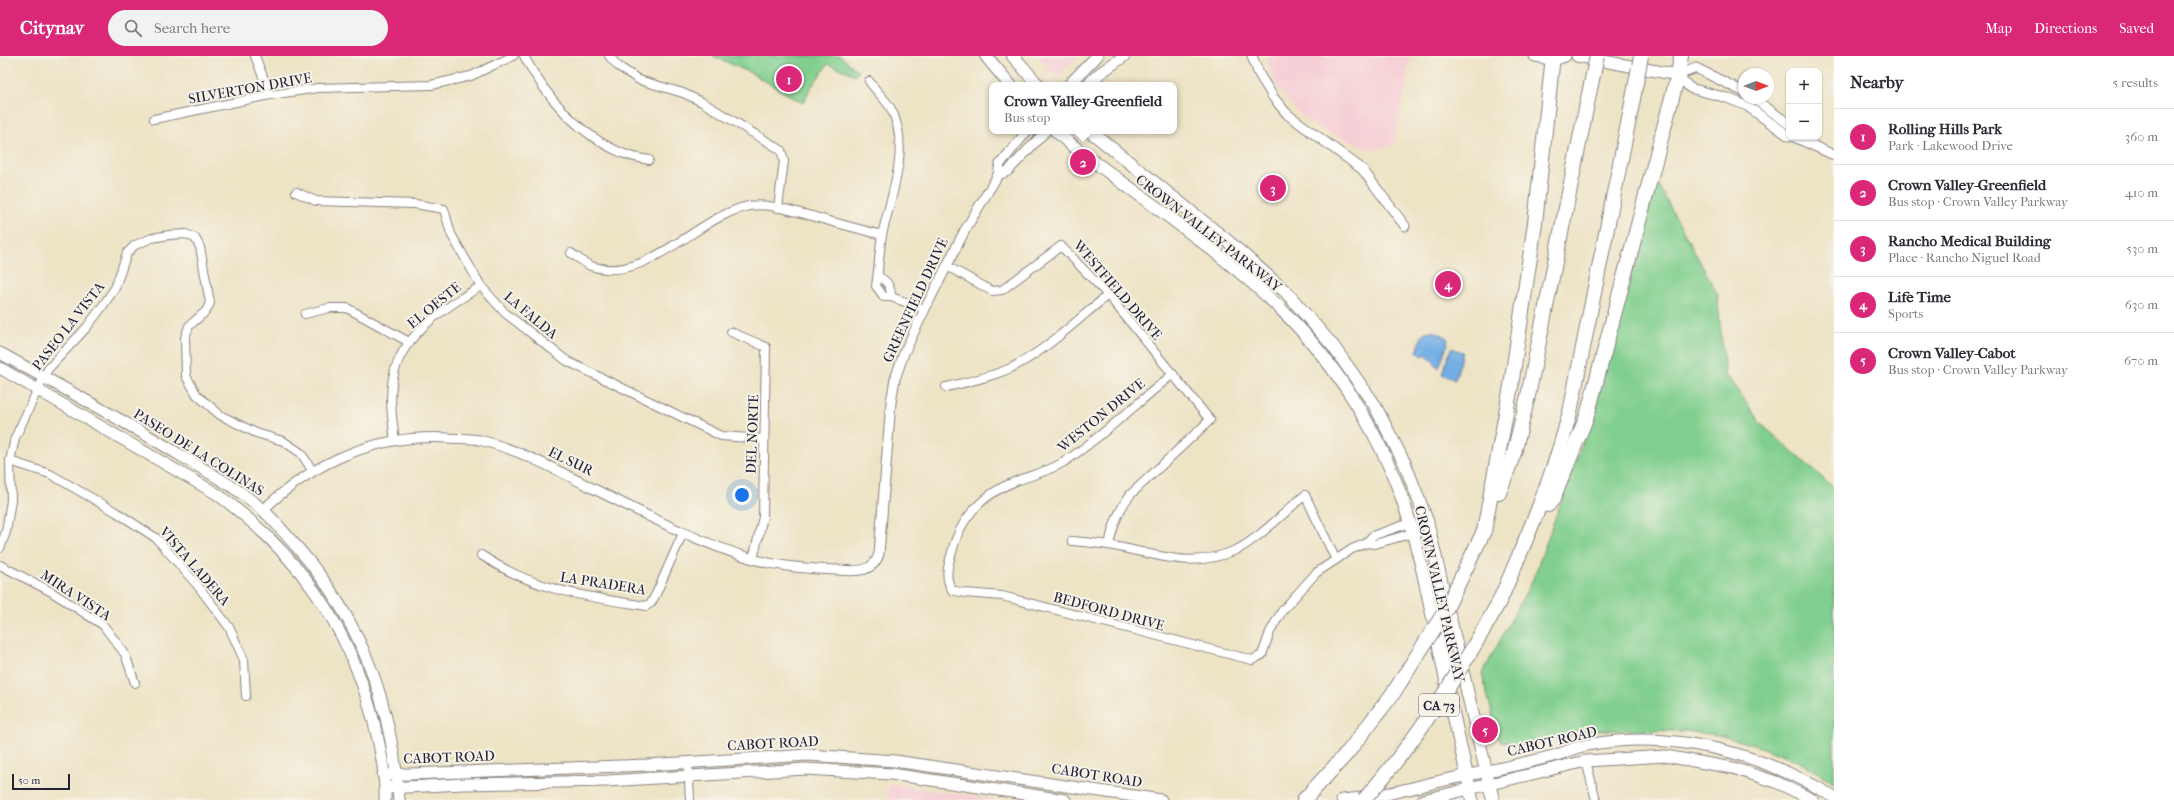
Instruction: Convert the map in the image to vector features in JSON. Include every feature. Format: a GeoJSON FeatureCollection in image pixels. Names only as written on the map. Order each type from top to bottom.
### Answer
{"type":"FeatureCollection","features":[{"type":"Feature","properties":{"kind":"highway"},"geometry":{"type":"LineString","coordinates":[[1304,800],[1348,752],[1394,692],[1444,613],[1484,531],[1514,453],[1528,396],[1597,56]]}},
{"type":"Feature","properties":{"kind":"highway"},"geometry":{"type":"LineString","coordinates":[[1535,521],[1555,464],[1570,412],[1641,56]]}},
{"type":"Feature","properties":{"kind":"highway"},"geometry":{"type":"LineString","coordinates":[[1535,521],[1553,499],[1586,416],[1678,74],[1681,56]]}},
{"type":"Feature","properties":{"kind":"highway"},"geometry":{"type":"LineString","coordinates":[[1484,531],[1511,386],[1557,57]]}},
{"type":"Feature","properties":{"kind":"highway","name":"CA 73"},"geometry":{"type":"LineString","coordinates":[[1364,800],[1405,751],[1435,711],[1464,665],[1500,600],[1535,521]]}},
{"type":"Feature","properties":{"kind":"main road"},"geometry":{"type":"LineString","coordinates":[[986,56],[1008,82]]}},
{"type":"Feature","properties":{"kind":"main road"},"geometry":{"type":"LineString","coordinates":[[1013,56],[1035,82]]}},
{"type":"Feature","properties":{"kind":"main road"},"geometry":{"type":"LineString","coordinates":[[1072,82],[1097,56]]}},
{"type":"Feature","properties":{"kind":"main road"},"geometry":{"type":"LineString","coordinates":[[1091,82],[1099,74],[1124,56]]}},
{"type":"Feature","properties":{"kind":"main road"},"geometry":{"type":"LineString","coordinates":[[1535,56],[1557,57]]}},
{"type":"Feature","properties":{"kind":"main road"},"geometry":{"type":"LineString","coordinates":[[1577,56],[1678,74]]}},
{"type":"Feature","properties":{"kind":"main road","name":"CROWN VALLEY PARKWAY"},"geometry":{"type":"LineString","coordinates":[[1059,134],[1242,275],[1268,297],[1298,328],[1331,367],[1372,433],[1396,484],[1411,528],[1471,795]]}},
{"type":"Feature","properties":{"kind":"main road","name":"CROWN VALLEY PARKWAY"},"geometry":{"type":"LineString","coordinates":[[1094,134],[1230,243],[1286,292],[1333,346],[1374,404],[1405,464],[1427,521],[1493,800]]}},
{"type":"Feature","properties":{"kind":"main road","name":"PASEO DE LA COLINAS"},"geometry":{"type":"LineString","coordinates":[[0,353],[108,412],[222,481],[263,510],[284,532],[323,578],[350,623],[371,666],[379,688],[390,735],[398,788],[398,800]]}},
{"type":"Feature","properties":{"kind":"main road","name":"PASEO DE LA COLINAS"},"geometry":{"type":"LineString","coordinates":[[0,368],[198,482],[240,511],[274,541],[300,570],[326,606],[346,643],[369,706],[384,775],[386,788],[385,800]]}},
{"type":"Feature","properties":{"kind":"main road"},"geometry":{"type":"LineString","coordinates":[[240,511],[247,507],[253,510],[263,510],[264,519],[272,528],[274,541]]}},
{"type":"Feature","properties":{"kind":"main road","name":"CABOT ROAD"},"geometry":{"type":"LineString","coordinates":[[1342,800],[1393,793],[1553,756],[1587,745],[1629,741],[1662,741],[1694,744],[1749,757],[1793,774],[1834,797]]}},
{"type":"Feature","properties":{"kind":"main road","name":"CABOT ROAD"},"geometry":{"type":"LineString","coordinates":[[384,775],[585,768],[808,755],[855,757],[1161,800]]}},
{"type":"Feature","properties":{"kind":"main road","name":"CABOT ROAD"},"geometry":{"type":"LineString","coordinates":[[1423,800],[1471,795],[1489,784],[1586,761],[1665,756],[1704,761],[1762,777],[1813,800]]}},
{"type":"Feature","properties":{"kind":"main road","name":"CABOT ROAD"},"geometry":{"type":"LineString","coordinates":[[386,788],[464,784],[607,781],[805,769],[851,770],[899,775],[1065,800]]}},
{"type":"Feature","properties":{"kind":"street"},"geometry":{"type":"LineString","coordinates":[[255,56],[270,95]]}},
{"type":"Feature","properties":{"kind":"street","name":"SILVERTON DRIVE"},"geometry":{"type":"LineString","coordinates":[[154,119],[270,95],[318,88],[431,85],[471,76],[513,56]]}},
{"type":"Feature","properties":{"kind":"street"},"geometry":{"type":"LineString","coordinates":[[524,56],[535,78],[552,100],[583,129],[603,143],[623,154],[649,160]]}},
{"type":"Feature","properties":{"kind":"street"},"geometry":{"type":"LineString","coordinates":[[609,56],[618,66],[639,80],[683,94],[702,102],[781,150],[784,161],[778,208]]}},
{"type":"Feature","properties":{"kind":"street"},"geometry":{"type":"LineString","coordinates":[[1252,56],[1259,74],[1273,97],[1287,114],[1362,169],[1405,226]]}},
{"type":"Feature","properties":{"kind":"street"},"geometry":{"type":"LineString","coordinates":[[1738,89],[1696,68],[1678,74],[1690,88],[1732,100],[1746,106],[1786,134]]}},
{"type":"Feature","properties":{"kind":"street"},"geometry":{"type":"LineString","coordinates":[[869,81],[890,108],[897,127],[900,148],[898,166],[878,255],[878,276],[876,286],[884,297],[891,297],[925,309]]}},
{"type":"Feature","properties":{"kind":"street"},"geometry":{"type":"LineString","coordinates":[[1732,100],[1738,92]]}},
{"type":"Feature","properties":{"kind":"street"},"geometry":{"type":"LineString","coordinates":[[1761,104],[1786,122]]}},
{"type":"Feature","properties":{"kind":"street","name":"GREENFIELD DRIVE"},"geometry":{"type":"LineString","coordinates":[[873,566],[879,554],[895,379],[904,353],[965,230],[998,175],[1000,164],[1025,134]]}},
{"type":"Feature","properties":{"kind":"street","name":"GREENFIELD DRIVE"},"geometry":{"type":"LineString","coordinates":[[998,175],[1008,171],[1043,134]]}},
{"type":"Feature","properties":{"kind":"street"},"geometry":{"type":"LineString","coordinates":[[1804,140],[1834,155]]}},
{"type":"Feature","properties":{"kind":"street","name":"LA FALDA"},"geometry":{"type":"LineString","coordinates":[[296,192],[316,201],[415,204],[444,209],[451,234],[481,286],[505,313],[567,361],[721,436],[764,439]]}},
{"type":"Feature","properties":{"kind":"street"},"geometry":{"type":"LineString","coordinates":[[571,253],[591,266],[608,269],[625,267],[654,256],[720,216],[750,206],[778,208],[882,235]]}},
{"type":"Feature","properties":{"kind":"street","name":"PASEO LA VISTA"},"geometry":{"type":"LineString","coordinates":[[0,548],[6,532],[11,500],[10,461],[15,438],[44,377],[51,365],[87,327],[115,288],[127,253],[135,245],[169,235],[191,236],[200,247],[210,303],[206,311],[189,326],[185,338],[186,376],[197,395],[220,415],[256,433],[283,440],[301,453],[312,470]]}},
{"type":"Feature","properties":{"kind":"street","name":"WESTFIELD DRIVE"},"geometry":{"type":"LineString","coordinates":[[947,266],[992,291],[1002,290],[1061,246],[1108,295],[1210,420],[1130,495],[1121,508],[1114,523],[1109,545]]}},
{"type":"Feature","properties":{"kind":"street"},"geometry":{"type":"LineString","coordinates":[[878,276],[885,280],[891,297]]}},
{"type":"Feature","properties":{"kind":"street","name":"EL OESTE"},"geometry":{"type":"LineString","coordinates":[[395,441],[391,403],[395,370],[409,342],[451,305],[481,286]]}},
{"type":"Feature","properties":{"kind":"street"},"geometry":{"type":"LineString","coordinates":[[946,387],[984,378],[1011,368],[1033,356],[1108,295]]}},
{"type":"Feature","properties":{"kind":"street"},"geometry":{"type":"LineString","coordinates":[[305,314],[329,308],[347,308],[409,342]]}},
{"type":"Feature","properties":{"kind":"street","name":"DEL NORTE"},"geometry":{"type":"LineString","coordinates":[[731,332],[766,347],[763,517],[754,559]]}},
{"type":"Feature","properties":{"kind":"street","name":"WESTON DRIVE"},"geometry":{"type":"LineString","coordinates":[[952,590],[947,582],[947,573],[957,534],[978,504],[994,492],[1015,481],[1062,463],[1084,448],[1173,374]]}},
{"type":"Feature","properties":{"kind":"street","name":"EL SUR"},"geometry":{"type":"LineString","coordinates":[[263,510],[312,470],[330,460],[361,448],[395,441],[432,437],[478,440],[540,461],[683,533],[754,559],[809,569],[863,570],[873,566]]}},
{"type":"Feature","properties":{"kind":"street","name":"VISTA LADERA"},"geometry":{"type":"LineString","coordinates":[[10,461],[50,474],[116,512],[156,538],[198,586],[229,627],[244,660],[246,696]]}},
{"type":"Feature","properties":{"kind":"street"},"geometry":{"type":"LineString","coordinates":[[1072,541],[1109,545],[1164,559],[1187,561],[1211,558],[1237,549],[1255,537],[1305,495],[1336,560],[1367,543],[1372,536],[1411,528]]}},
{"type":"Feature","properties":{"kind":"street","name":"LA PRADERA"},"geometry":{"type":"LineString","coordinates":[[481,555],[520,577],[555,590],[646,606],[651,603],[656,594],[683,533]]}},
{"type":"Feature","properties":{"kind":"street","name":"BEDFORD DRIVE"},"geometry":{"type":"LineString","coordinates":[[952,590],[965,593],[1002,596],[1245,660],[1258,658],[1262,655],[1270,632],[1282,611],[1316,573],[1336,560]]}},
{"type":"Feature","properties":{"kind":"street","name":"MIRA VISTA"},"geometry":{"type":"LineString","coordinates":[[0,565],[50,592],[103,625],[125,654],[135,682]]}},
{"type":"Feature","properties":{"kind":"street"},"geometry":{"type":"LineString","coordinates":[[1586,761],[1596,800]]}},
{"type":"Feature","properties":{"kind":"street"},"geometry":{"type":"LineString","coordinates":[[688,762],[690,800]]}},
{"type":"Feature","properties":{"kind":"shaded area"},"geometry":{"type":"Polygon","coordinates":[[[1039,56],[1079,56],[1059,76],[1046,70],[1046,64],[1039,56]]]}},
{"type":"Feature","properties":{"kind":"shaded area"},"geometry":{"type":"Polygon","coordinates":[[[1266,56],[1410,56],[1403,102],[1394,145],[1372,150],[1316,127],[1296,111],[1273,81],[1266,56]]]}},
{"type":"Feature","properties":{"kind":"shaded area"},"geometry":{"type":"Polygon","coordinates":[[[888,784],[973,796],[995,800],[888,800],[888,784]]]}},
{"type":"Feature","properties":{"kind":"green space"},"geometry":{"type":"Polygon","coordinates":[[[713,56],[840,56],[858,71],[856,75],[828,64],[810,89],[803,103],[751,73],[713,56]]]}},
{"type":"Feature","properties":{"kind":"green space"},"geometry":{"type":"Polygon","coordinates":[[[1656,181],[1717,293],[1725,373],[1761,424],[1834,488],[1834,534],[1831,539],[1834,542],[1834,782],[1797,761],[1763,748],[1723,736],[1684,731],[1597,730],[1517,747],[1499,740],[1482,674],[1533,579],[1586,433],[1656,181]]]}},
{"type":"Feature","properties":{"kind":"water"},"geometry":{"type":"Polygon","coordinates":[[[1432,331],[1439,333],[1448,339],[1439,368],[1426,354],[1423,356],[1417,352],[1422,335],[1424,335],[1425,332],[1432,331]]]}},
{"type":"Feature","properties":{"kind":"water"},"geometry":{"type":"Polygon","coordinates":[[[1451,348],[1463,352],[1455,380],[1442,374],[1451,348]]]}},
{"type":"Feature","properties":{"kind":"place","name":"Rolling Hills Park"},"geometry":{"type":"Point","coordinates":[789,79]}},
{"type":"Feature","properties":{"kind":"place","name":"Crown Valley-Greenfield"},"geometry":{"type":"Point","coordinates":[1083,162]}},
{"type":"Feature","properties":{"kind":"place","name":"Rancho Medical Building"},"geometry":{"type":"Point","coordinates":[1273,188]}},
{"type":"Feature","properties":{"kind":"place","name":"Life Time"},"geometry":{"type":"Point","coordinates":[1448,284]}},
{"type":"Feature","properties":{"kind":"place","name":"Crown Valley-Cabot"},"geometry":{"type":"Point","coordinates":[1485,730]}}]}
